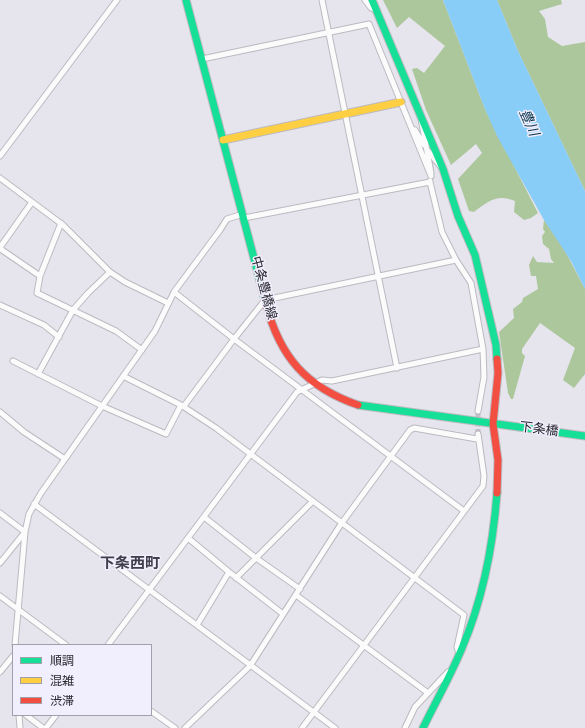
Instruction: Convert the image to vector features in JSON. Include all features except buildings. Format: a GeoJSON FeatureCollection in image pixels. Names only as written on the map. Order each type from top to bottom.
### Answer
{"type":"FeatureCollection","features":[{"type":"Feature","properties":{"kind":"street"},"geometry":{"type":"LineString","coordinates":[[0,156],[117,0]]}},
{"type":"Feature","properties":{"kind":"street","name":"中条豊橋線"},"geometry":{"type":"LineString","coordinates":[[186,0],[265,300],[280,344],[290,360],[313,384],[328,394],[360,406],[493,424]]}},
{"type":"Feature","properties":{"kind":"street"},"geometry":{"type":"LineString","coordinates":[[322,0],[397,368]]}},
{"type":"Feature","properties":{"kind":"street"},"geometry":{"type":"LineString","coordinates":[[365,0],[370,8],[376,10]]}},
{"type":"Feature","properties":{"kind":"street"},"geometry":{"type":"LineString","coordinates":[[372,0],[443,169],[458,216],[475,255],[496,345],[498,373],[493,424],[498,460],[494,529],[477,606],[455,666],[423,728]]}},
{"type":"Feature","properties":{"kind":"street"},"geometry":{"type":"LineString","coordinates":[[202,58],[369,24],[431,176]]}},
{"type":"Feature","properties":{"kind":"street"},"geometry":{"type":"LineString","coordinates":[[223,140],[401,102]]}},
{"type":"Feature","properties":{"kind":"street"},"geometry":{"type":"LineString","coordinates":[[421,116],[421,125],[428,150],[431,176],[430,182],[442,232],[456,260],[471,283],[484,349],[484,377],[478,411]]}},
{"type":"Feature","properties":{"kind":"street"},"geometry":{"type":"LineString","coordinates":[[407,117],[438,166],[443,169]]}},
{"type":"Feature","properties":{"kind":"street"},"geometry":{"type":"LineString","coordinates":[[0,178],[61,223],[110,272],[125,282],[168,304]]}},
{"type":"Feature","properties":{"kind":"street"},"geometry":{"type":"LineString","coordinates":[[15,644],[25,532],[34,504],[155,331],[174,292],[227,219],[430,182]]}},
{"type":"Feature","properties":{"kind":"street"},"geometry":{"type":"LineString","coordinates":[[32,202],[1,246],[2,250],[40,276]]}},
{"type":"Feature","properties":{"kind":"street"},"geometry":{"type":"LineString","coordinates":[[61,223],[40,276],[37,293],[116,331],[142,350]]}},
{"type":"Feature","properties":{"kind":"street"},"geometry":{"type":"LineString","coordinates":[[13,361],[102,406],[166,434],[183,405],[265,300],[456,260]]}},
{"type":"Feature","properties":{"kind":"street"},"geometry":{"type":"LineString","coordinates":[[38,374],[73,310],[110,272]]}},
{"type":"Feature","properties":{"kind":"street"},"geometry":{"type":"LineString","coordinates":[[174,292],[234,339],[464,510]]}},
{"type":"Feature","properties":{"kind":"street"},"geometry":{"type":"LineString","coordinates":[[0,305],[44,324],[59,336]]}},
{"type":"Feature","properties":{"kind":"street"},"geometry":{"type":"LineString","coordinates":[[109,644],[297,392],[322,380],[332,381],[484,349]]}},
{"type":"Feature","properties":{"kind":"street"},"geometry":{"type":"LineString","coordinates":[[123,376],[183,405],[251,454],[312,502],[464,615],[457,648],[459,654]]}},
{"type":"Feature","properties":{"kind":"street"},"geometry":{"type":"LineString","coordinates":[[0,412],[24,432],[65,459]]}},
{"type":"Feature","properties":{"kind":"street","name":"下条橋"},"geometry":{"type":"LineString","coordinates":[[493,424],[585,436]]}},
{"type":"Feature","properties":{"kind":"street"},"geometry":{"type":"LineString","coordinates":[[185,728],[250,666],[342,524],[410,430],[414,428],[478,437],[484,476],[483,486],[302,728]]}},
{"type":"Feature","properties":{"kind":"street"},"geometry":{"type":"LineString","coordinates":[[236,578],[312,502]]}},
{"type":"Feature","properties":{"kind":"street"},"geometry":{"type":"LineString","coordinates":[[34,504],[335,728]]}},
{"type":"Feature","properties":{"kind":"street"},"geometry":{"type":"LineString","coordinates":[[0,513],[25,532]]}},
{"type":"Feature","properties":{"kind":"street"},"geometry":{"type":"LineString","coordinates":[[204,516],[256,558],[300,589]]}},
{"type":"Feature","properties":{"kind":"street"},"geometry":{"type":"LineString","coordinates":[[0,563],[25,532]]}},
{"type":"Feature","properties":{"kind":"street"},"geometry":{"type":"LineString","coordinates":[[188,538],[236,578],[283,614]]}},
{"type":"Feature","properties":{"kind":"street"},"geometry":{"type":"LineString","coordinates":[[197,625],[229,572]]}},
{"type":"Feature","properties":{"kind":"street"},"geometry":{"type":"LineString","coordinates":[[296,595],[428,693]]}},
{"type":"Feature","properties":{"kind":"street"},"geometry":{"type":"LineString","coordinates":[[0,596],[65,644]]}},
{"type":"Feature","properties":{"kind":"street"},"geometry":{"type":"LineString","coordinates":[[0,672],[12,657]]}},
{"type":"Feature","properties":{"kind":"street"},"geometry":{"type":"LineString","coordinates":[[405,728],[415,707],[455,666]]}},
{"type":"Feature","properties":{"kind":"street"},"geometry":{"type":"LineString","coordinates":[[152,712],[175,728]]}},
{"type":"Feature","properties":{"kind":"street"},"geometry":{"type":"LineString","coordinates":[[19,716],[20,728]]}},
{"type":"Feature","properties":{"kind":"street"},"geometry":{"type":"LineString","coordinates":[[27,716],[44,728],[55,716]]}},
{"type":"Feature","properties":{"kind":"green space"},"geometry":{"type":"Polygon","coordinates":[[[383,0],[443,0],[485,109],[538,213],[531,218],[524,220],[514,212],[515,201],[503,198],[498,198],[488,202],[474,212],[469,211],[458,179],[482,153],[476,144],[451,165],[426,110],[412,69],[417,68],[424,73],[445,46],[409,17],[397,28],[383,0]]]}},
{"type":"Feature","properties":{"kind":"green space"},"geometry":{"type":"Polygon","coordinates":[[[497,0],[561,0],[562,4],[539,11],[545,19],[548,37],[562,46],[585,42],[585,191],[518,51],[497,0]]]}},
{"type":"Feature","properties":{"kind":"green space"},"geometry":{"type":"Polygon","coordinates":[[[544,220],[561,243],[585,289],[585,374],[574,388],[563,380],[575,348],[540,323],[522,349],[522,353],[525,356],[513,399],[511,399],[508,393],[499,332],[514,318],[513,309],[522,302],[523,298],[538,289],[536,276],[531,276],[529,265],[533,256],[537,262],[554,263],[551,259],[549,249],[543,244],[542,236],[545,232],[543,229],[544,220]]]}},
{"type":"Feature","properties":{"kind":"water","name":"豊川"},"geometry":{"type":"Polygon","coordinates":[[[443,0],[497,0],[518,51],[585,191],[585,289],[571,261],[544,220],[497,136],[443,0]]]}},
{"type":"Feature","properties":{"kind":"tunnel"},"geometry":{"type":"LineString","coordinates":[[478,411],[478,434]]}},
{"type":"Feature","properties":{"kind":"traffic: fast"},"geometry":{"type":"LineString","coordinates":[[186,0],[266,304]]}},
{"type":"Feature","properties":{"kind":"traffic: fast"},"geometry":{"type":"LineString","coordinates":[[372,0],[443,169],[458,216],[475,255],[496,345],[497,359]]}},
{"type":"Feature","properties":{"kind":"traffic: fast"},"geometry":{"type":"LineString","coordinates":[[358,405],[585,436]]}},
{"type":"Feature","properties":{"kind":"traffic: fast"},"geometry":{"type":"LineString","coordinates":[[423,728],[458,658],[476,611],[490,552],[497,493]]}},
{"type":"Feature","properties":{"kind":"traffic: slow"},"geometry":{"type":"LineString","coordinates":[[223,140],[401,102]]}},
{"type":"Feature","properties":{"kind":"traffic: jam"},"geometry":{"type":"LineString","coordinates":[[266,304],[279,340],[298,368],[324,389],[340,398],[358,405]]}},
{"type":"Feature","properties":{"kind":"traffic: jam"},"geometry":{"type":"LineString","coordinates":[[497,359],[498,373],[493,424],[498,460],[497,493]]}},
{"type":"Feature","properties":{"kind":"district","name":"下条西町"},"geometry":{"type":"Point","coordinates":[130,564]}}]}
